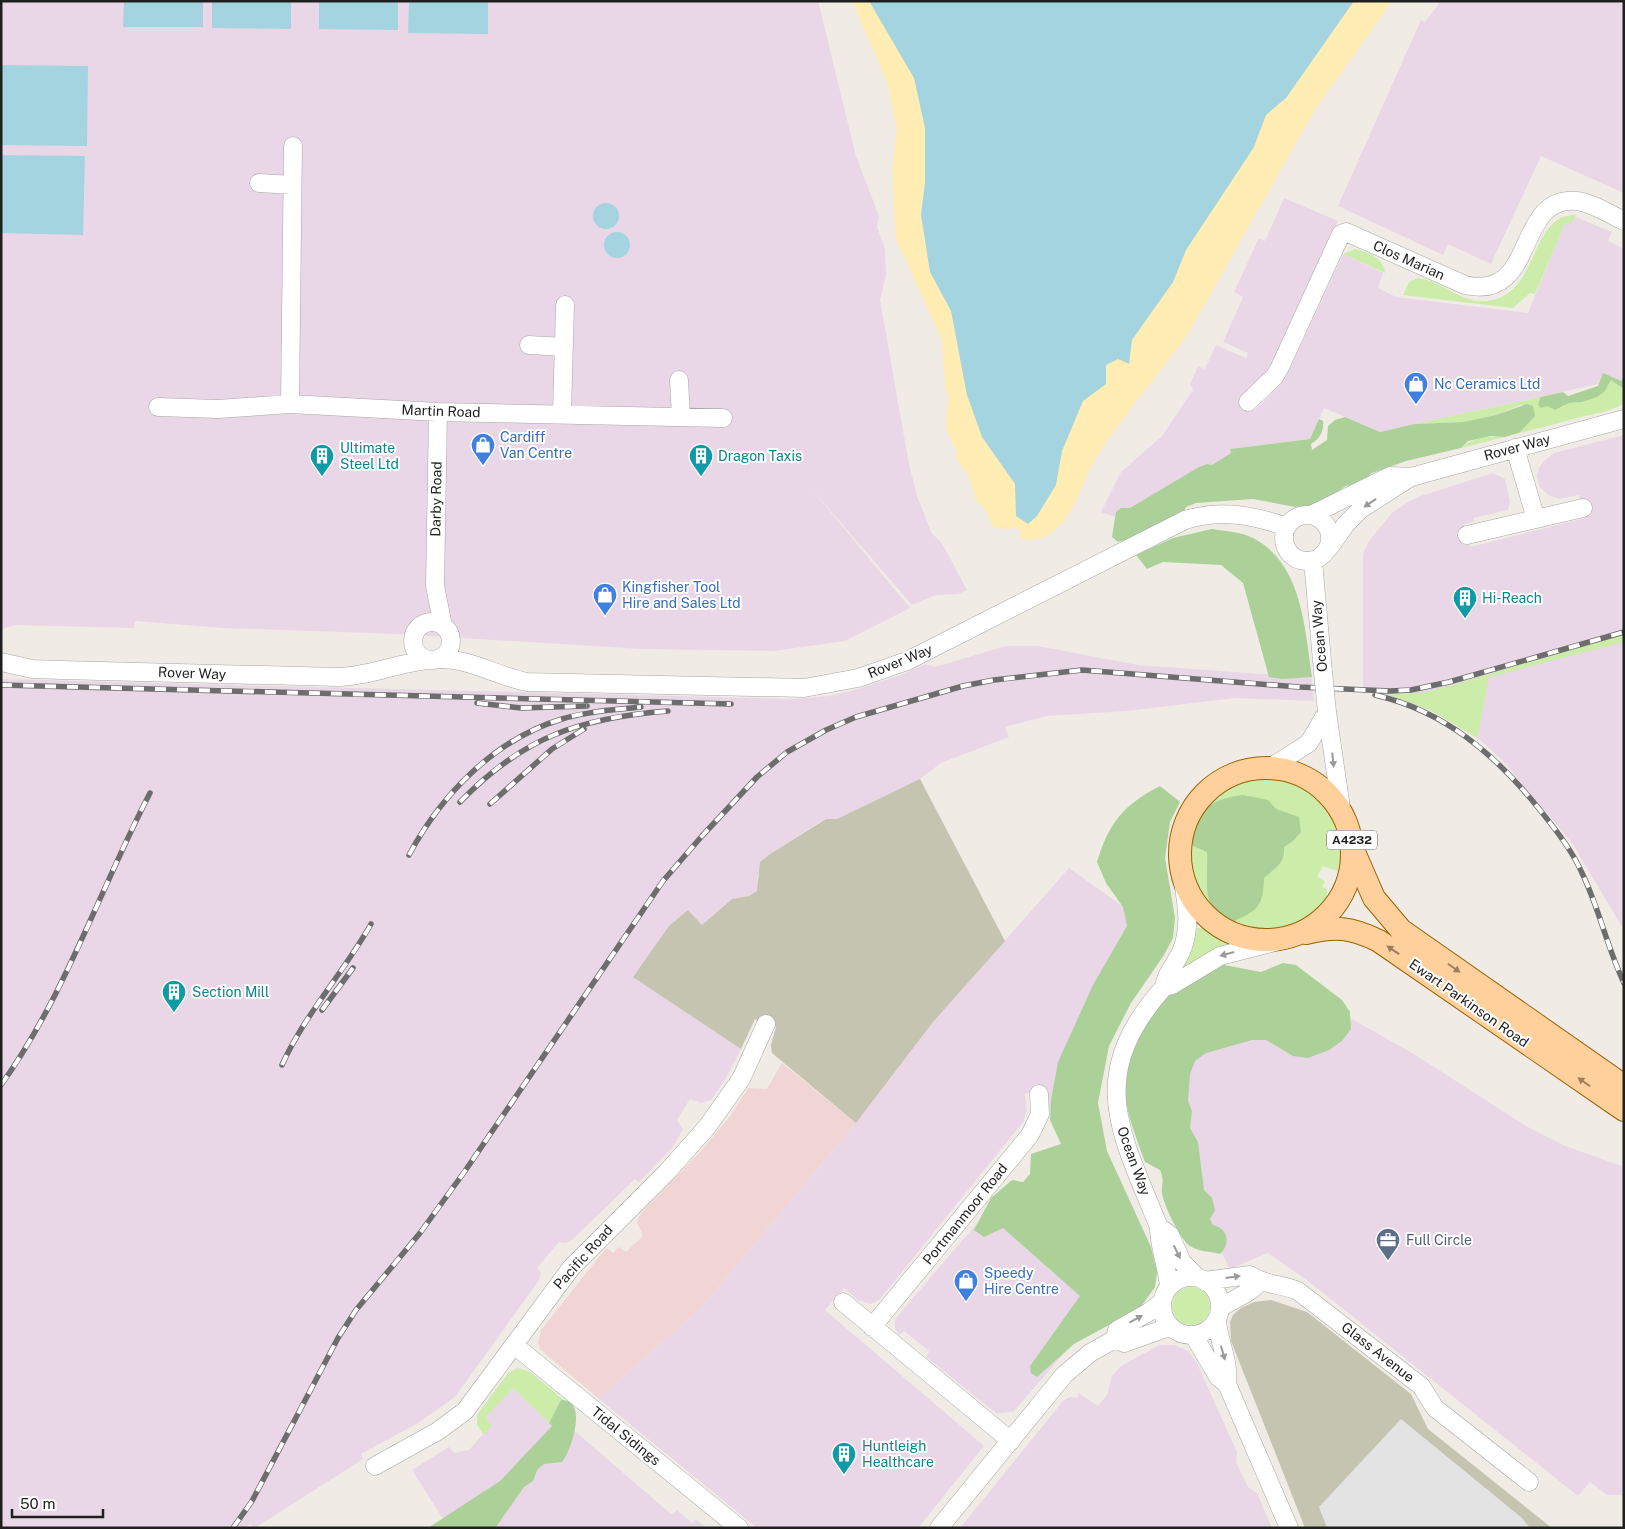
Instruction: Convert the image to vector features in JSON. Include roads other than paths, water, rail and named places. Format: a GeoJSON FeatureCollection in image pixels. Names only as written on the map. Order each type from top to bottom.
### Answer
{"type":"FeatureCollection","features":[{"type":"Feature","properties":{"kind":"main road","name":"A4232"},"geometry":{"type":"LineString","coordinates":[[1271,767],[1298,773],[1314,782],[1341,808],[1350,830],[1354,852],[1351,872],[1336,906],[1297,936],[1246,937],[1231,934],[1219,927],[1194,901],[1181,868],[1181,839],[1184,825],[1198,800],[1208,791],[1232,774],[1251,768],[1271,767]]}},
{"type":"Feature","properties":{"kind":"main road","name":"Ewart Parkinson Road"},"geometry":{"type":"LineString","coordinates":[[1354,852],[1368,888],[1387,915],[1413,939],[1624,1086]]}},
{"type":"Feature","properties":{"kind":"main road","name":"Ewart Parkinson Road"},"geometry":{"type":"LineString","coordinates":[[1297,936],[1329,927],[1347,929],[1367,935],[1389,947],[1624,1110]]}},
{"type":"Feature","properties":{"kind":"street"},"geometry":{"type":"LineString","coordinates":[[290,404],[293,146]]}},
{"type":"Feature","properties":{"kind":"street"},"geometry":{"type":"LineString","coordinates":[[259,183],[292,185]]}},
{"type":"Feature","properties":{"kind":"street","name":"Clos Marian"},"geometry":{"type":"LineString","coordinates":[[1248,402],[1275,376],[1280,367],[1341,234],[1346,232],[1452,280],[1480,287],[1495,284],[1508,275],[1518,262],[1538,219],[1557,204],[1580,202],[1624,221]]}},
{"type":"Feature","properties":{"kind":"street"},"geometry":{"type":"LineString","coordinates":[[562,413],[565,306]]}},
{"type":"Feature","properties":{"kind":"street"},"geometry":{"type":"LineString","coordinates":[[529,345],[564,347]]}},
{"type":"Feature","properties":{"kind":"street"},"geometry":{"type":"LineString","coordinates":[[679,380],[681,417]]}},
{"type":"Feature","properties":{"kind":"street","name":"Martin Road"},"geometry":{"type":"LineString","coordinates":[[158,407],[218,409],[290,404],[438,412],[562,413],[723,418]]}},
{"type":"Feature","properties":{"kind":"street","name":"Darby Road"},"geometry":{"type":"LineString","coordinates":[[438,412],[435,586],[446,628]]}},
{"type":"Feature","properties":{"kind":"street","name":"Rover Way"},"geometry":{"type":"LineString","coordinates":[[1329,548],[1346,524],[1361,509],[1411,477],[1624,419]]}},
{"type":"Feature","properties":{"kind":"street"},"geometry":{"type":"LineString","coordinates":[[1515,448],[1536,518]]}},
{"type":"Feature","properties":{"kind":"street","name":"Rover Way"},"geometry":{"type":"LineString","coordinates":[[1311,515],[1390,476],[1411,477]]}},
{"type":"Feature","properties":{"kind":"street"},"geometry":{"type":"LineString","coordinates":[[1467,535],[1583,508]]}},
{"type":"Feature","properties":{"kind":"street","name":"Rover Way"},"geometry":{"type":"LineString","coordinates":[[1,662],[32,669],[358,676],[412,662],[434,660],[459,661],[484,667],[505,676],[536,682],[773,688],[825,685],[858,678],[916,657],[1185,520],[1216,514],[1252,516],[1287,527]]}},
{"type":"Feature","properties":{"kind":"street"},"geometry":{"type":"LineString","coordinates":[[1311,515],[1318,517],[1328,527],[1330,534],[1329,548],[1325,554],[1313,561],[1298,559],[1291,555],[1284,542],[1287,527],[1297,517],[1311,515]]}},
{"type":"Feature","properties":{"kind":"street","name":"Ocean Way"},"geometry":{"type":"LineString","coordinates":[[1313,561],[1327,712],[1341,808]]}},
{"type":"Feature","properties":{"kind":"street","name":"Darby Road"},"geometry":{"type":"LineString","coordinates":[[416,632],[425,616],[435,586]]}},
{"type":"Feature","properties":{"kind":"street"},"geometry":{"type":"LineString","coordinates":[[434,622],[446,628],[450,636],[450,648],[434,660],[419,656],[415,651],[416,632],[434,622]]}},
{"type":"Feature","properties":{"kind":"street","name":"Rover Way"},"geometry":{"type":"LineString","coordinates":[[446,628],[484,667]]}},
{"type":"Feature","properties":{"kind":"street","name":"Rover Way"},"geometry":{"type":"LineString","coordinates":[[383,670],[405,651],[416,632]]}},
{"type":"Feature","properties":{"kind":"street"},"geometry":{"type":"LineString","coordinates":[[1271,767],[1309,743],[1327,712]]}},
{"type":"Feature","properties":{"kind":"street"},"geometry":{"type":"LineString","coordinates":[[1181,868],[1188,929],[1179,957],[1165,978],[1164,987],[1172,985],[1220,956],[1297,936]]}},
{"type":"Feature","properties":{"kind":"street","name":"Ocean Way"},"geometry":{"type":"LineString","coordinates":[[1164,987],[1135,1022],[1124,1051],[1116,1082],[1116,1107],[1122,1134],[1159,1227],[1159,1242],[1166,1259],[1166,1294]]}},
{"type":"Feature","properties":{"kind":"street","name":"Pacific Road"},"geometry":{"type":"LineString","coordinates":[[375,1466],[438,1432],[456,1419],[476,1398],[577,1261],[666,1173],[708,1127],[740,1079],[766,1024]]}},
{"type":"Feature","properties":{"kind":"street","name":"Portmanmoor Road"},"geometry":{"type":"LineString","coordinates":[[872,1327],[1030,1135],[1040,1114],[1039,1094]]}},
{"type":"Feature","properties":{"kind":"street","name":"Ocean Way"},"geometry":{"type":"LineString","coordinates":[[1159,1227],[1170,1235],[1182,1262],[1200,1279]]}},
{"type":"Feature","properties":{"kind":"street","name":"Glass Avenue"},"geometry":{"type":"LineString","coordinates":[[1200,1279],[1250,1275],[1259,1282],[1284,1284],[1313,1301],[1421,1386],[1435,1408],[1529,1482]]}},
{"type":"Feature","properties":{"kind":"street"},"geometry":{"type":"LineString","coordinates":[[939,1528],[1064,1375],[1090,1353],[1115,1339],[1117,1330],[1149,1312],[1184,1278],[1200,1279],[1215,1289],[1219,1296],[1219,1339],[1229,1371],[1227,1384]]}},
{"type":"Feature","properties":{"kind":"street"},"geometry":{"type":"LineString","coordinates":[[1166,1294],[1163,1318],[1169,1327],[1177,1333],[1194,1336],[1208,1330],[1219,1314],[1235,1297],[1253,1290],[1259,1282]]}},
{"type":"Feature","properties":{"kind":"street"},"geometry":{"type":"LineString","coordinates":[[843,1302],[1011,1441]]}},
{"type":"Feature","properties":{"kind":"street"},"geometry":{"type":"LineString","coordinates":[[1115,1339],[1124,1343],[1169,1327]]}},
{"type":"Feature","properties":{"kind":"street"},"geometry":{"type":"LineString","coordinates":[[1194,1336],[1218,1377],[1227,1384],[1289,1528]]}},
{"type":"Feature","properties":{"kind":"street","name":"Tidal Sidings"},"geometry":{"type":"LineString","coordinates":[[514,1345],[739,1528]]}},
{"type":"Feature","properties":{"kind":"water"},"geometry":{"type":"Polygon","coordinates":[[[124,1],[203,1],[203,27],[123,27],[124,1]]]}},
{"type":"Feature","properties":{"kind":"water"},"geometry":{"type":"Polygon","coordinates":[[[212,1],[291,1],[291,29],[212,28],[212,1]]]}},
{"type":"Feature","properties":{"kind":"water"},"geometry":{"type":"Polygon","coordinates":[[[319,1],[398,1],[398,30],[319,29],[319,1]]]}},
{"type":"Feature","properties":{"kind":"water"},"geometry":{"type":"Polygon","coordinates":[[[409,1],[488,1],[488,34],[408,33],[409,1]]]}},
{"type":"Feature","properties":{"kind":"water"},"geometry":{"type":"Polygon","coordinates":[[[869,1],[1354,1],[1286,98],[1266,115],[1254,147],[1186,250],[1173,282],[1132,340],[1129,364],[1118,359],[1106,365],[1106,384],[1083,401],[1062,451],[1056,485],[1037,516],[1028,524],[1016,516],[1015,484],[982,437],[967,395],[951,311],[930,272],[921,215],[925,182],[925,128],[914,78],[869,1]]]}},
{"type":"Feature","properties":{"kind":"water"},"geometry":{"type":"Polygon","coordinates":[[[1,65],[88,66],[87,146],[1,145],[1,65]]]}},
{"type":"Feature","properties":{"kind":"water"},"geometry":{"type":"Polygon","coordinates":[[[1,155],[85,156],[83,235],[1,233],[1,155]]]}},
{"type":"Feature","properties":{"kind":"water"},"geometry":{"type":"Polygon","coordinates":[[[606,203],[615,207],[619,216],[615,225],[606,229],[597,225],[593,216],[597,207],[606,203]]]}},
{"type":"Feature","properties":{"kind":"water"},"geometry":{"type":"Polygon","coordinates":[[[617,232],[626,236],[630,245],[626,254],[617,258],[608,254],[604,245],[608,236],[617,232]]]}},
{"type":"Feature","properties":{"kind":"railway"},"geometry":{"type":"LineString","coordinates":[[233,1528],[252,1501],[338,1338],[356,1310],[420,1233],[465,1171],[663,881],[757,777],[787,752],[826,730],[856,717],[963,686],[994,680],[1082,670],[1299,687],[1390,691],[1411,690],[1449,682],[1624,632]]}},
{"type":"Feature","properties":{"kind":"railway"},"geometry":{"type":"LineString","coordinates":[[1,685],[731,704]]}},
{"type":"Feature","properties":{"kind":"railway"},"geometry":{"type":"LineString","coordinates":[[1375,695],[1400,702],[1446,724],[1487,754],[1523,790],[1557,832],[1578,864],[1624,983]]}},
{"type":"Feature","properties":{"kind":"railway"},"geometry":{"type":"LineString","coordinates":[[477,703],[521,708],[587,706]]}},
{"type":"Feature","properties":{"kind":"railway"},"geometry":{"type":"LineString","coordinates":[[409,855],[437,811],[454,791],[472,772],[514,740],[538,728],[572,716],[641,707]]}},
{"type":"Feature","properties":{"kind":"railway"},"geometry":{"type":"LineString","coordinates":[[460,802],[507,761],[530,746],[554,735],[607,719],[668,711]]}},
{"type":"Feature","properties":{"kind":"railway"},"geometry":{"type":"LineString","coordinates":[[490,804],[552,749],[584,729]]}},
{"type":"Feature","properties":{"kind":"railway"},"geometry":{"type":"LineString","coordinates":[[1,1085],[24,1051],[63,979],[150,793]]}},
{"type":"Feature","properties":{"kind":"railway"},"geometry":{"type":"LineString","coordinates":[[282,1065],[302,1028],[371,924]]}},
{"type":"Feature","properties":{"kind":"railway"},"geometry":{"type":"LineString","coordinates":[[322,1010],[353,968]]}},
{"type":"Feature","properties":{"kind":"place","name":"Nc Ceramics Ltd"},"geometry":{"type":"Point","coordinates":[1416,405]}},
{"type":"Feature","properties":{"kind":"place","name":"Cardiff Van Centre"},"geometry":{"type":"Point","coordinates":[483,466]}},
{"type":"Feature","properties":{"kind":"place","name":"Ultimate Steel Ltd"},"geometry":{"type":"Point","coordinates":[322,477]}},
{"type":"Feature","properties":{"kind":"place","name":"Dragon Taxis"},"geometry":{"type":"Point","coordinates":[701,477]}},
{"type":"Feature","properties":{"kind":"place","name":"Kingfisher Tool Hire and Sales Ltd"},"geometry":{"type":"Point","coordinates":[605,616]}},
{"type":"Feature","properties":{"kind":"place","name":"Hi-Reach"},"geometry":{"type":"Point","coordinates":[1465,619]}},
{"type":"Feature","properties":{"kind":"place","name":"Section Mill"},"geometry":{"type":"Point","coordinates":[174,1013]}},
{"type":"Feature","properties":{"kind":"place","name":"Full Circle"},"geometry":{"type":"Point","coordinates":[1388,1261]}},
{"type":"Feature","properties":{"kind":"place","name":"Speedy Hire Centre"},"geometry":{"type":"Point","coordinates":[966,1302]}},
{"type":"Feature","properties":{"kind":"place","name":"Huntleigh Healthcare"},"geometry":{"type":"Point","coordinates":[844,1475]}}]}
